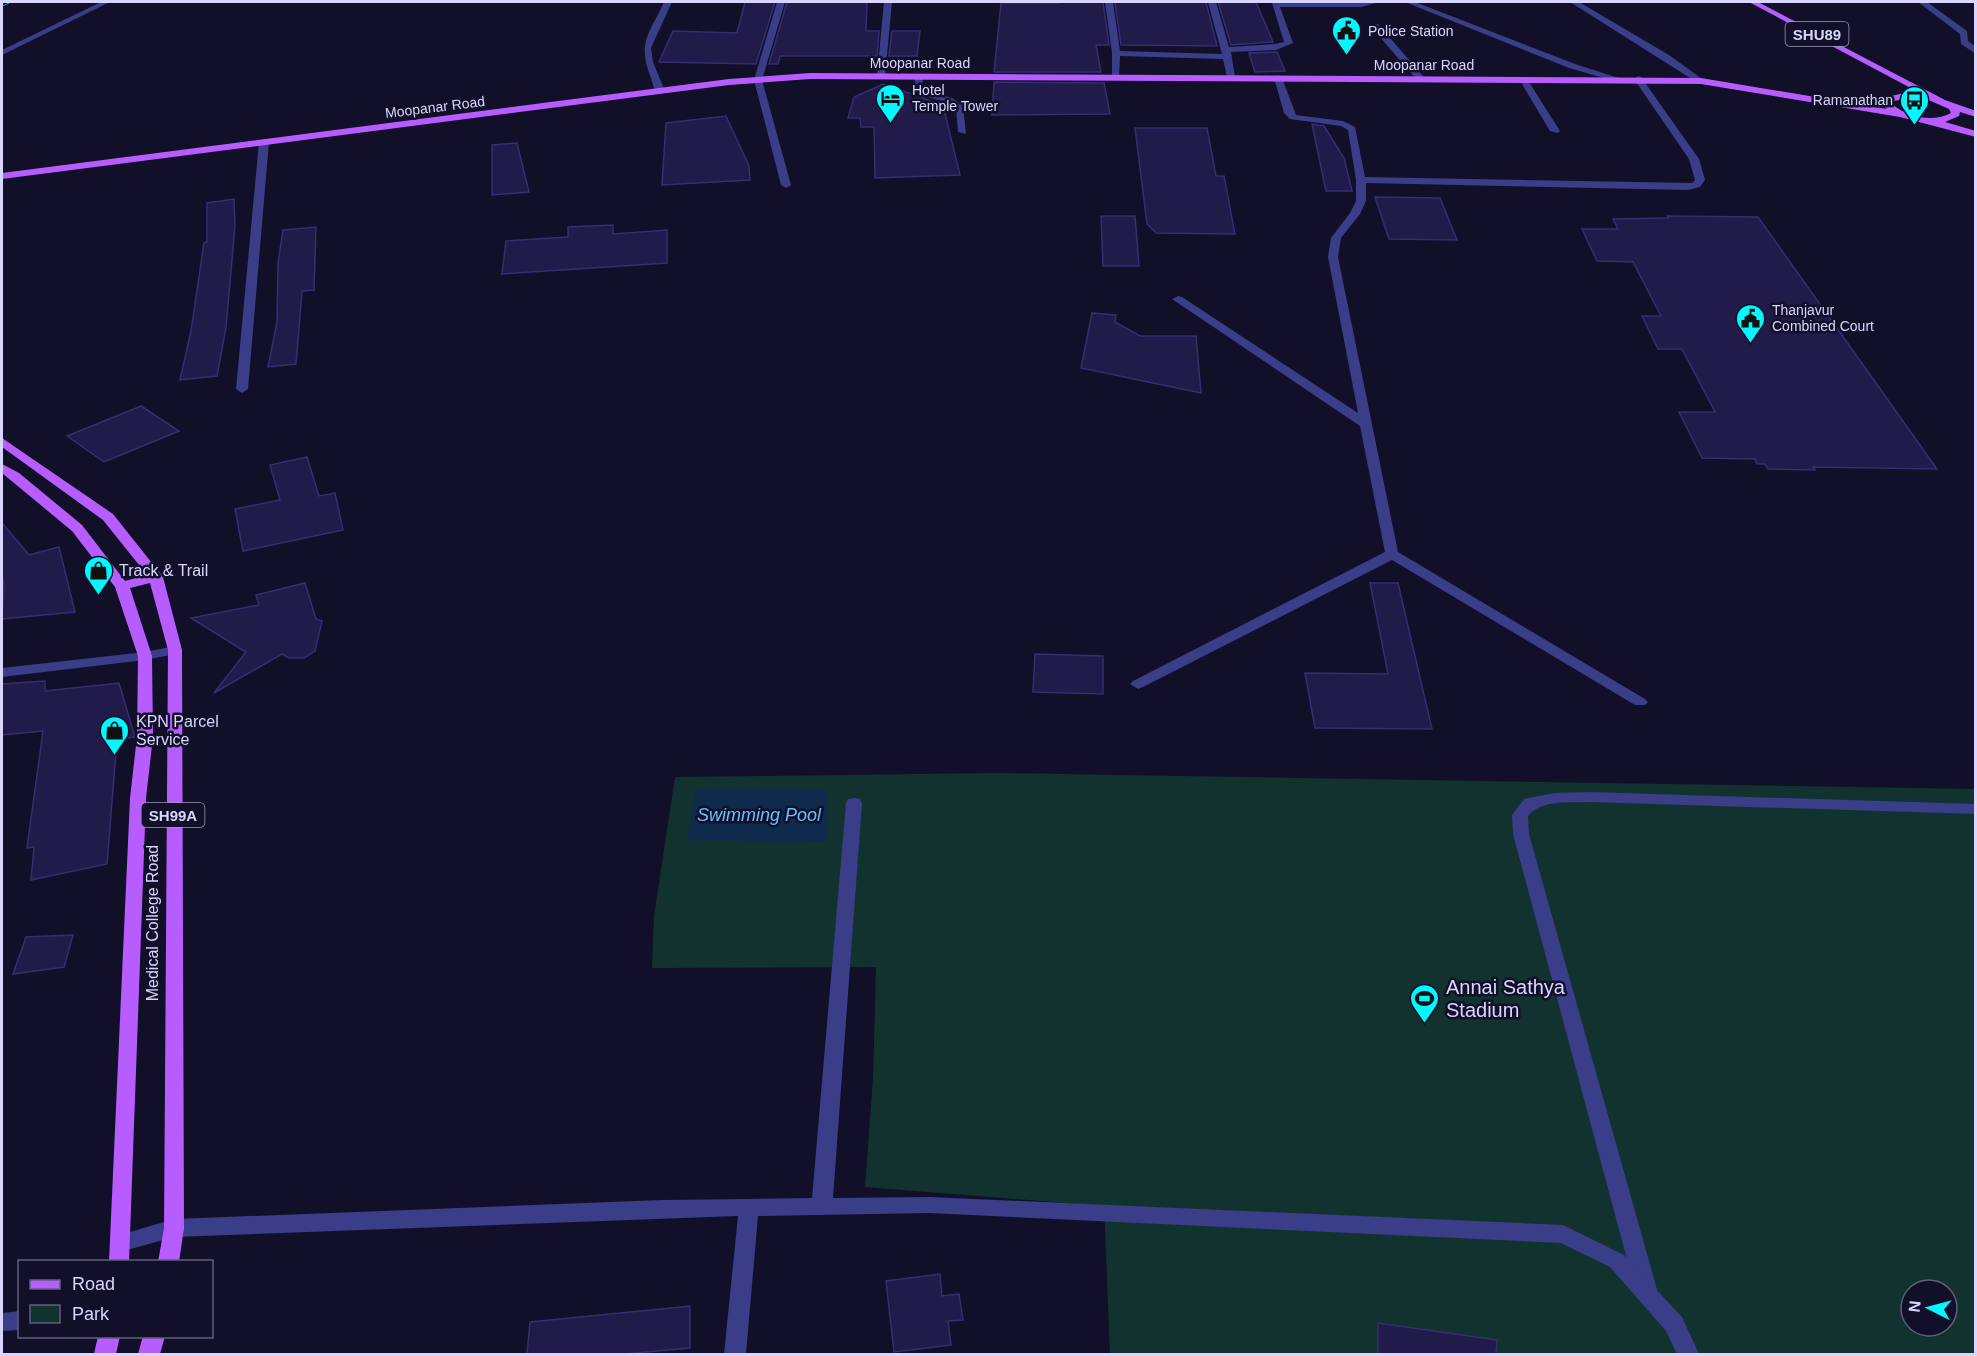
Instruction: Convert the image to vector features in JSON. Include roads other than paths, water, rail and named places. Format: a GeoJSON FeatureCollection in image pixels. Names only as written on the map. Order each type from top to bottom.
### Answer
{"type":"FeatureCollection","features":[{"type":"Feature","properties":{"kind":"main road","name":"SHU89"},"geometry":{"type":"LineString","coordinates":[[1754,2],[1880,66],[1941,101],[1976,114]]}},
{"type":"Feature","properties":{"kind":"main road"},"geometry":{"type":"LineString","coordinates":[[1880,66],[1892,99],[1890,108],[1903,115]]}},
{"type":"Feature","properties":{"kind":"main road","name":"Moopanar Road"},"geometry":{"type":"LineString","coordinates":[[2,178],[660,91],[810,76],[1701,81],[1903,115],[1976,134]]}},
{"type":"Feature","properties":{"kind":"main road","name":"SHU89"},"geometry":{"type":"LineString","coordinates":[[1892,99],[1913,95],[1941,101]]}},
{"type":"Feature","properties":{"kind":"main road","name":"Moopanar Road"},"geometry":{"type":"LineString","coordinates":[[1794,97],[1892,99]]}},
{"type":"Feature","properties":{"kind":"main road"},"geometry":{"type":"LineString","coordinates":[[1927,120],[1953,117],[1956,114],[1953,107]]}},
{"type":"Feature","properties":{"kind":"main road","name":"Medical College Road"},"geometry":{"type":"LineString","coordinates":[[2,442],[108,517],[156,577],[175,650],[174,1228],[168,1260]]}},
{"type":"Feature","properties":{"kind":"main road","name":"Medical College Road"},"geometry":{"type":"LineString","coordinates":[[2,468],[77,528],[122,586],[145,656],[145,737],[138,798],[120,1252]]}},
{"type":"Feature","properties":{"kind":"main road"},"geometry":{"type":"LineString","coordinates":[[122,586],[156,577]]}},
{"type":"Feature","properties":{"kind":"main road"},"geometry":{"type":"LineString","coordinates":[[105,1354],[109,1338]]}},
{"type":"Feature","properties":{"kind":"main road"},"geometry":{"type":"LineString","coordinates":[[149,1354],[153,1338]]}},
{"type":"Feature","properties":{"kind":"street"},"geometry":{"type":"LineString","coordinates":[[2,53],[106,2]]}},
{"type":"Feature","properties":{"kind":"street"},"geometry":{"type":"LineString","coordinates":[[660,91],[649,62],[647,48],[668,2]]}},
{"type":"Feature","properties":{"kind":"street"},"geometry":{"type":"LineString","coordinates":[[782,2],[758,80],[786,185]]}},
{"type":"Feature","properties":{"kind":"street"},"geometry":{"type":"LineString","coordinates":[[881,76],[888,2]]}},
{"type":"Feature","properties":{"kind":"street"},"geometry":{"type":"LineString","coordinates":[[1109,2],[1116,53],[1114,77]]}},
{"type":"Feature","properties":{"kind":"street"},"geometry":{"type":"LineString","coordinates":[[1212,2],[1231,77]]}},
{"type":"Feature","properties":{"kind":"street"},"geometry":{"type":"LineString","coordinates":[[1116,53],[1226,54],[1276,47],[1289,43],[1274,3],[1361,5],[1376,2]]}},
{"type":"Feature","properties":{"kind":"street"},"geometry":{"type":"LineString","coordinates":[[1409,2],[1572,66],[1618,79]]}},
{"type":"Feature","properties":{"kind":"street"},"geometry":{"type":"LineString","coordinates":[[1574,2],[1666,57],[1701,81]]}},
{"type":"Feature","properties":{"kind":"street"},"geometry":{"type":"LineString","coordinates":[[1922,2],[1964,33],[1965,42],[1976,52]]}},
{"type":"Feature","properties":{"kind":"street"},"geometry":{"type":"LineString","coordinates":[[1375,27],[1420,78]]}},
{"type":"Feature","properties":{"kind":"street"},"geometry":{"type":"LineString","coordinates":[[918,76],[920,92],[949,100],[960,107],[963,132]]}},
{"type":"Feature","properties":{"kind":"street"},"geometry":{"type":"LineString","coordinates":[[1278,78],[1289,114],[1293,117],[1343,123],[1352,129],[1361,180],[1361,201],[1347,225],[1336,238],[1333,257],[1392,554],[1640,702]]}},
{"type":"Feature","properties":{"kind":"street"},"geometry":{"type":"LineString","coordinates":[[1523,79],[1554,131]]}},
{"type":"Feature","properties":{"kind":"street"},"geometry":{"type":"LineString","coordinates":[[1361,180],[1608,187],[1688,187],[1696,184],[1700,180],[1694,159],[1638,79]]}},
{"type":"Feature","properties":{"kind":"street"},"geometry":{"type":"LineString","coordinates":[[242,389],[264,142]]}},
{"type":"Feature","properties":{"kind":"street"},"geometry":{"type":"LineString","coordinates":[[1178,299],[1366,424]]}},
{"type":"Feature","properties":{"kind":"street"},"geometry":{"type":"LineString","coordinates":[[1138,684],[1392,554]]}},
{"type":"Feature","properties":{"kind":"street"},"geometry":{"type":"LineString","coordinates":[[2,673],[145,656],[175,650]]}},
{"type":"Feature","properties":{"kind":"street"},"geometry":{"type":"LineString","coordinates":[[1647,1293],[1521,834],[1520,815],[1530,803],[1554,798],[1590,797],[1976,809]]}},
{"type":"Feature","properties":{"kind":"street"},"geometry":{"type":"LineString","coordinates":[[822,1206],[854,803]]}},
{"type":"Feature","properties":{"kind":"street"},"geometry":{"type":"LineString","coordinates":[[120,1252],[174,1228],[662,1209],[822,1206],[929,1205],[1563,1234],[1617,1261],[1674,1324],[1688,1354]]}},
{"type":"Feature","properties":{"kind":"street"},"geometry":{"type":"LineString","coordinates":[[735,1354],[749,1208]]}},
{"type":"Feature","properties":{"kind":"street"},"geometry":{"type":"LineString","coordinates":[[2,1322],[18,1320]]}},
{"type":"Feature","properties":{"kind":"water","name":"Swimming Pool"},"geometry":{"type":"Polygon","coordinates":[[[696,789],[827,790],[827,842],[687,840],[696,789]]]}},
{"type":"Feature","properties":{"kind":"railway"},"geometry":{"type":"LineString","coordinates":[[2,4],[7,2]]}},
{"type":"Feature","properties":{"kind":"place","name":"Police Station"},"geometry":{"type":"Point","coordinates":[1347,56]}},
{"type":"Feature","properties":{"kind":"place","name":"Hotel Temple Tower"},"geometry":{"type":"Point","coordinates":[891,124]}},
{"type":"Feature","properties":{"kind":"place","name":"Ramanathan"},"geometry":{"type":"Point","coordinates":[1914,126]}},
{"type":"Feature","properties":{"kind":"place","name":"Thanjavur Combined Court"},"geometry":{"type":"Point","coordinates":[1751,344]}},
{"type":"Feature","properties":{"kind":"place","name":"Track & Trail"},"geometry":{"type":"Point","coordinates":[98,596]}},
{"type":"Feature","properties":{"kind":"place","name":"KPN Parcel Service"},"geometry":{"type":"Point","coordinates":[115,756]}},
{"type":"Feature","properties":{"kind":"place","name":"Annai Sathya Stadium"},"geometry":{"type":"Point","coordinates":[1425,1024]}}]}
